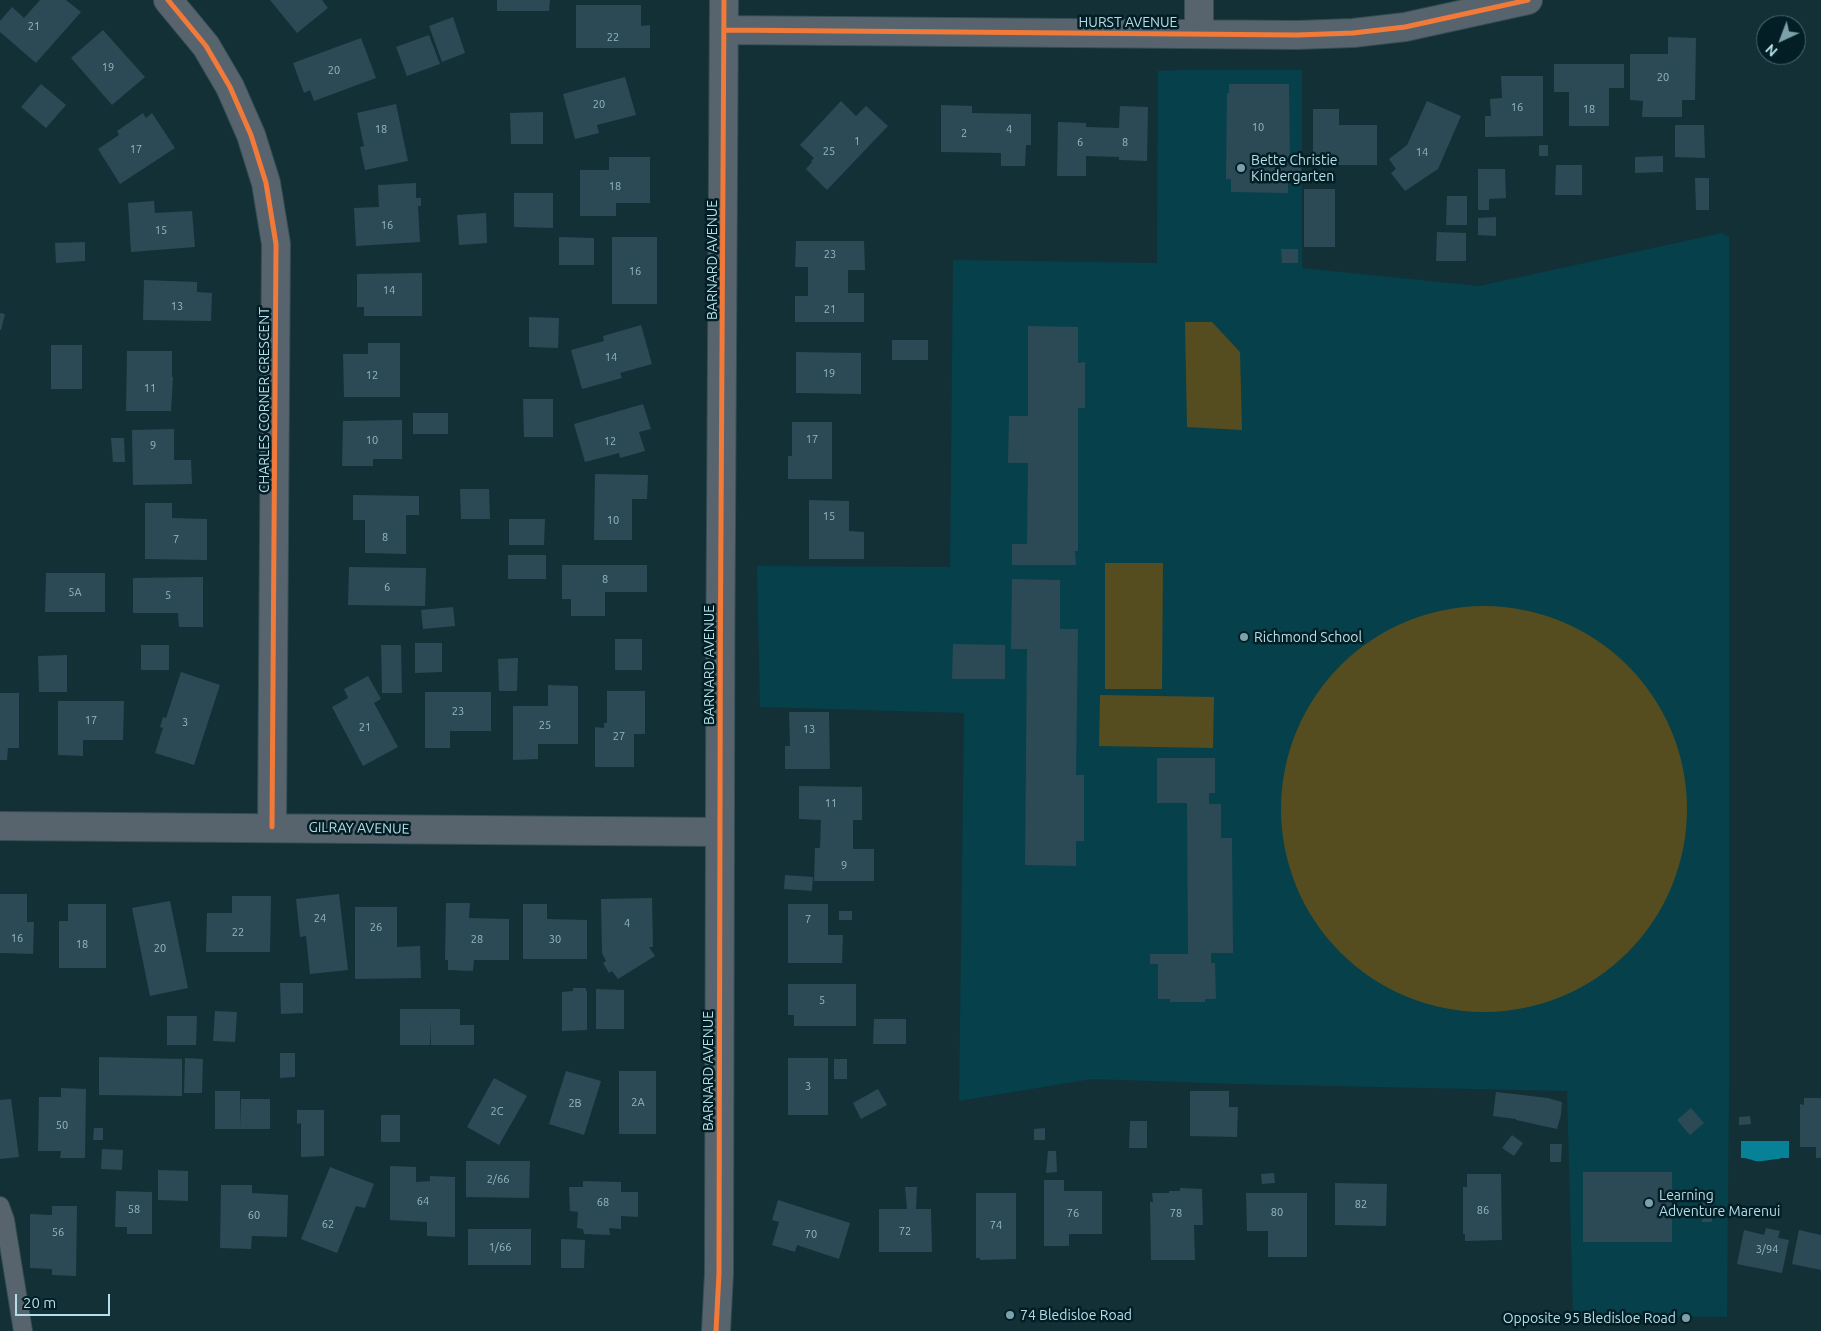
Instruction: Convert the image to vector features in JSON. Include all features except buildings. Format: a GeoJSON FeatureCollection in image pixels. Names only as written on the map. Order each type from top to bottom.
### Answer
{"type":"FeatureCollection","features":[{"type":"Feature","properties":{"kind":"street","name":"CHARLES CORNER CRESCENT"},"geometry":{"type":"LineString","coordinates":[[168,0],[206,46],[230,87],[250,135],[266,183],[276,244],[272,827]]}},
{"type":"Feature","properties":{"kind":"street","name":"BARNARD AVENUE"},"geometry":{"type":"LineString","coordinates":[[716,1331],[719,1254],[719,832],[722,644],[724,0]]}},
{"type":"Feature","properties":{"kind":"street"},"geometry":{"type":"LineString","coordinates":[[1198,0],[1199,33]]}},
{"type":"Feature","properties":{"kind":"street","name":"HURST AVENUE"},"geometry":{"type":"LineString","coordinates":[[724,30],[1353,33],[1404,27],[1528,0]]}},
{"type":"Feature","properties":{"kind":"street","name":"GILRAY AVENUE"},"geometry":{"type":"LineString","coordinates":[[0,826],[719,832]]}},
{"type":"Feature","properties":{"kind":"lane"},"geometry":{"type":"LineString","coordinates":[[0,1206],[5,1220],[22,1331]]}},
{"type":"Feature","properties":{"kind":"shaded area","name":"Richmond School"},"geometry":{"type":"Polygon","coordinates":[[[1302,70],[1302,268],[1479,286],[1722,233],[1729,237],[1729,1086],[1727,1317],[1573,1316],[1567,1091],[1092,1079],[959,1101],[964,713],[760,707],[757,566],[950,567],[953,260],[1157,263],[1158,71],[1302,70]]]}},
{"type":"Feature","properties":{"kind":"shaded area"},"geometry":{"type":"Polygon","coordinates":[[[1185,322],[1212,322],[1240,352],[1242,430],[1187,427],[1185,322]]]}},
{"type":"Feature","properties":{"kind":"shaded area"},"geometry":{"type":"Polygon","coordinates":[[[1105,563],[1163,563],[1162,689],[1105,689],[1105,563]]]}},
{"type":"Feature","properties":{"kind":"shaded area"},"geometry":{"type":"Polygon","coordinates":[[[1484,606],[1524,610],[1543,615],[1580,630],[1613,652],[1641,680],[1663,713],[1678,750],[1683,769],[1687,809],[1683,849],[1678,868],[1663,905],[1641,938],[1613,966],[1580,988],[1543,1003],[1524,1008],[1484,1012],[1444,1008],[1425,1003],[1388,988],[1355,966],[1327,938],[1305,905],[1290,868],[1285,849],[1281,809],[1285,769],[1290,750],[1305,713],[1327,680],[1355,652],[1388,630],[1425,615],[1444,610],[1484,606]]]}},
{"type":"Feature","properties":{"kind":"shaded area"},"geometry":{"type":"Polygon","coordinates":[[[1100,695],[1214,697],[1213,748],[1099,746],[1100,695]]]}},
{"type":"Feature","properties":{"kind":"water"},"geometry":{"type":"Polygon","coordinates":[[[1741,1141],[1789,1141],[1789,1158],[1755,1161],[1741,1158],[1741,1141]]]}},
{"type":"Feature","properties":{"kind":"cycle path"},"geometry":{"type":"LineString","coordinates":[[168,0],[206,46],[230,87],[251,135],[266,183],[276,244],[272,827]]}},
{"type":"Feature","properties":{"kind":"cycle path"},"geometry":{"type":"LineString","coordinates":[[716,1331],[719,1273],[724,0]]}},
{"type":"Feature","properties":{"kind":"cycle path"},"geometry":{"type":"LineString","coordinates":[[724,30],[1297,35],[1353,33],[1405,27],[1528,0]]}},
{"type":"Feature","properties":{"kind":"place","name":"Bette Christie Kindergarten"},"geometry":{"type":"Point","coordinates":[1241,168]}},
{"type":"Feature","properties":{"kind":"place","name":"Richmond School"},"geometry":{"type":"Point","coordinates":[1244,637]}},
{"type":"Feature","properties":{"kind":"place","name":"Learning Adventure Marenui"},"geometry":{"type":"Point","coordinates":[1649,1203]}},
{"type":"Feature","properties":{"kind":"place","name":"74 Bledisloe Road"},"geometry":{"type":"Point","coordinates":[1010,1315]}},
{"type":"Feature","properties":{"kind":"place","name":"Opposite 95 Bledisloe Road"},"geometry":{"type":"Point","coordinates":[1686,1318]}}]}
